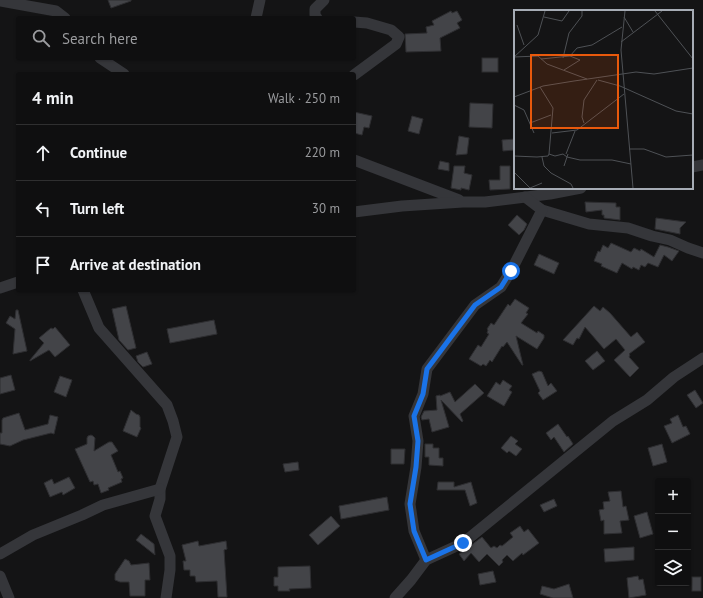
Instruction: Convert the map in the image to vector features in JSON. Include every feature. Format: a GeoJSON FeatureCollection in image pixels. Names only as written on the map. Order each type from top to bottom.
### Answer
{"type":"FeatureCollection","features":[{"type":"Feature","properties":{"kind":"street"},"geometry":{"type":"LineString","coordinates":[[256,16],[260,0]]}},
{"type":"Feature","properties":{"kind":"street"},"geometry":{"type":"LineString","coordinates":[[314,16],[315,9],[324,0]]}},
{"type":"Feature","properties":{"kind":"street"},"geometry":{"type":"LineString","coordinates":[[0,1],[56,11],[62,16]]}},
{"type":"Feature","properties":{"kind":"street"},"geometry":{"type":"LineString","coordinates":[[356,22],[367,22],[391,30],[398,37],[396,44],[356,74]]}},
{"type":"Feature","properties":{"kind":"street"},"geometry":{"type":"LineString","coordinates":[[103,60],[121,72]]}},
{"type":"Feature","properties":{"kind":"street"},"geometry":{"type":"LineString","coordinates":[[356,161],[463,202]]}},
{"type":"Feature","properties":{"kind":"street"},"geometry":{"type":"LineString","coordinates":[[693,167],[703,165]]}},
{"type":"Feature","properties":{"kind":"street"},"geometry":{"type":"LineString","coordinates":[[356,212],[402,206],[485,202],[550,194],[576,189]]}},
{"type":"Feature","properties":{"kind":"street"},"geometry":{"type":"LineString","coordinates":[[525,197],[542,210],[589,224],[628,228],[670,240],[703,253]]}},
{"type":"Feature","properties":{"kind":"street"},"geometry":{"type":"LineString","coordinates":[[426,560],[414,531],[410,504],[416,467],[418,441],[414,416],[423,394],[427,369],[475,305],[501,287],[511,271],[542,210]]}},
{"type":"Feature","properties":{"kind":"street"},"geometry":{"type":"LineString","coordinates":[[0,288],[16,283]]}},
{"type":"Feature","properties":{"kind":"street"},"geometry":{"type":"LineString","coordinates":[[84,292],[99,328],[167,405],[173,421],[177,437],[160,489],[160,499],[154,516],[170,556],[170,570],[166,598]]}},
{"type":"Feature","properties":{"kind":"street"},"geometry":{"type":"LineString","coordinates":[[395,598],[426,560],[463,543],[612,421],[647,400],[674,377],[703,358]]}},
{"type":"Feature","properties":{"kind":"street"},"geometry":{"type":"LineString","coordinates":[[0,554],[33,534],[82,515],[103,505],[160,489]]}},
{"type":"Feature","properties":{"kind":"street"},"geometry":{"type":"LineString","coordinates":[[0,576],[9,598]]}},
{"type":"Feature","properties":{"kind":"building"},"geometry":{"type":"Polygon","coordinates":[[[108,0],[131,0],[131,1],[111,8],[108,0]]]}},
{"type":"Feature","properties":{"kind":"building"},"geometry":{"type":"Polygon","coordinates":[[[451,11],[452,13],[457,11],[462,20],[457,23],[460,28],[440,38],[441,51],[406,52],[405,34],[427,33],[426,27],[434,25],[432,21],[451,11]]]}},
{"type":"Feature","properties":{"kind":"building"},"geometry":{"type":"Polygon","coordinates":[[[482,58],[498,58],[498,72],[482,72],[482,58]]]}},
{"type":"Feature","properties":{"kind":"building"},"geometry":{"type":"Polygon","coordinates":[[[470,103],[493,104],[492,128],[469,127],[470,103]]]}},
{"type":"Feature","properties":{"kind":"building"},"geometry":{"type":"Polygon","coordinates":[[[356,112],[372,116],[369,128],[364,127],[362,135],[356,134],[356,112]]]}},
{"type":"Feature","properties":{"kind":"building"},"geometry":{"type":"Polygon","coordinates":[[[412,116],[423,119],[419,134],[408,131],[412,116]]]}},
{"type":"Feature","properties":{"kind":"building"},"geometry":{"type":"Polygon","coordinates":[[[459,136],[469,138],[467,154],[456,155],[459,136]]]}},
{"type":"Feature","properties":{"kind":"building"},"geometry":{"type":"Polygon","coordinates":[[[514,139],[514,150],[503,151],[502,140],[514,139]]]}},
{"type":"Feature","properties":{"kind":"building"},"geometry":{"type":"Polygon","coordinates":[[[440,161],[449,163],[449,171],[438,169],[440,161]]]}},
{"type":"Feature","properties":{"kind":"building"},"geometry":{"type":"Polygon","coordinates":[[[454,166],[465,166],[464,173],[472,175],[469,190],[451,188],[454,166]]]}},
{"type":"Feature","properties":{"kind":"building"},"geometry":{"type":"Polygon","coordinates":[[[500,166],[510,166],[510,189],[490,190],[489,180],[500,180],[500,166]]]}},
{"type":"Feature","properties":{"kind":"building"},"geometry":{"type":"Polygon","coordinates":[[[585,202],[616,203],[616,207],[620,207],[620,220],[604,218],[604,215],[602,215],[602,210],[586,212],[585,202]]]}},
{"type":"Feature","properties":{"kind":"building"},"geometry":{"type":"Polygon","coordinates":[[[517,215],[527,224],[519,235],[508,225],[517,215]]]}},
{"type":"Feature","properties":{"kind":"building"},"geometry":{"type":"Polygon","coordinates":[[[656,218],[686,222],[680,228],[680,234],[655,229],[656,218]]]}},
{"type":"Feature","properties":{"kind":"building"},"geometry":{"type":"Polygon","coordinates":[[[611,243],[631,252],[634,248],[640,251],[641,249],[654,257],[660,245],[679,251],[672,261],[664,255],[658,267],[648,263],[645,267],[641,265],[639,270],[633,267],[632,269],[622,263],[617,273],[594,261],[598,251],[600,252],[603,245],[608,248],[611,243]]]}},
{"type":"Feature","properties":{"kind":"building"},"geometry":{"type":"Polygon","coordinates":[[[539,254],[559,263],[554,274],[534,265],[539,254]]]}},
{"type":"Feature","properties":{"kind":"building"},"geometry":{"type":"Polygon","coordinates":[[[515,299],[529,308],[526,313],[528,314],[521,323],[537,333],[538,331],[544,335],[544,338],[537,349],[516,336],[523,365],[507,342],[503,347],[502,346],[492,362],[490,360],[486,366],[483,364],[481,366],[469,359],[478,345],[481,347],[489,334],[487,333],[487,329],[491,323],[494,325],[508,304],[510,306],[515,299]]]}},
{"type":"Feature","properties":{"kind":"building"},"geometry":{"type":"Polygon","coordinates":[[[126,306],[136,348],[128,350],[119,340],[112,309],[126,306]]]}},
{"type":"Feature","properties":{"kind":"building"},"geometry":{"type":"Polygon","coordinates":[[[594,306],[600,311],[603,307],[631,337],[637,332],[645,342],[629,354],[629,357],[639,368],[630,377],[614,360],[625,350],[616,339],[604,349],[585,327],[579,339],[577,338],[573,345],[563,340],[594,306]]]}},
{"type":"Feature","properties":{"kind":"building"},"geometry":{"type":"Polygon","coordinates":[[[16,310],[18,310],[27,351],[13,354],[15,329],[6,323],[10,316],[15,319],[16,310]]]}},
{"type":"Feature","properties":{"kind":"building"},"geometry":{"type":"Polygon","coordinates":[[[214,320],[217,334],[170,343],[167,329],[214,320]]]}},
{"type":"Feature","properties":{"kind":"building"},"geometry":{"type":"Polygon","coordinates":[[[55,327],[70,345],[55,357],[49,350],[30,361],[44,343],[39,338],[51,328],[53,329],[55,327]]]}},
{"type":"Feature","properties":{"kind":"building"},"geometry":{"type":"Polygon","coordinates":[[[597,351],[605,361],[593,370],[585,361],[597,351]]]}},
{"type":"Feature","properties":{"kind":"building"},"geometry":{"type":"Polygon","coordinates":[[[147,352],[152,364],[143,367],[138,362],[136,356],[147,352]]]}},
{"type":"Feature","properties":{"kind":"building"},"geometry":{"type":"Polygon","coordinates":[[[539,371],[542,372],[548,386],[551,383],[557,391],[543,400],[538,393],[540,391],[532,374],[539,371]]]}},
{"type":"Feature","properties":{"kind":"building"},"geometry":{"type":"Polygon","coordinates":[[[11,375],[15,390],[0,394],[0,378],[11,375]]]}},
{"type":"Feature","properties":{"kind":"building"},"geometry":{"type":"Polygon","coordinates":[[[60,376],[72,380],[66,397],[54,392],[60,376]]]}},
{"type":"Feature","properties":{"kind":"building"},"geometry":{"type":"Polygon","coordinates":[[[503,380],[512,386],[509,390],[512,392],[504,406],[487,396],[496,382],[500,385],[503,380]]]}},
{"type":"Feature","properties":{"kind":"building"},"geometry":{"type":"Polygon","coordinates":[[[475,384],[484,393],[460,414],[463,421],[462,422],[441,400],[449,427],[432,432],[429,419],[422,420],[421,417],[424,411],[437,410],[436,396],[450,392],[455,402],[475,384]]]}},
{"type":"Feature","properties":{"kind":"building"},"geometry":{"type":"Polygon","coordinates":[[[695,390],[703,403],[696,408],[687,395],[695,390]]]}},
{"type":"Feature","properties":{"kind":"building"},"geometry":{"type":"Polygon","coordinates":[[[131,410],[140,417],[141,428],[137,437],[123,431],[131,410]]]}},
{"type":"Feature","properties":{"kind":"building"},"geometry":{"type":"Polygon","coordinates":[[[19,413],[25,430],[48,424],[50,415],[58,417],[54,434],[51,433],[23,440],[10,446],[0,444],[0,433],[2,433],[3,418],[19,413]]]}},
{"type":"Feature","properties":{"kind":"building"},"geometry":{"type":"Polygon","coordinates":[[[678,415],[683,427],[686,426],[690,434],[672,443],[664,426],[672,423],[670,419],[678,415]]]}},
{"type":"Feature","properties":{"kind":"building"},"geometry":{"type":"Polygon","coordinates":[[[558,424],[573,444],[564,452],[554,437],[551,440],[546,433],[558,424]]]}},
{"type":"Feature","properties":{"kind":"building"},"geometry":{"type":"Polygon","coordinates":[[[91,435],[95,438],[94,451],[109,442],[112,442],[118,451],[111,455],[118,472],[120,471],[123,478],[121,479],[122,482],[101,493],[98,484],[94,485],[93,481],[90,482],[75,449],[87,444],[87,438],[91,435]]]}},
{"type":"Feature","properties":{"kind":"building"},"geometry":{"type":"Polygon","coordinates":[[[511,436],[518,441],[515,444],[522,449],[516,456],[509,451],[507,453],[501,448],[511,436]]]}},
{"type":"Feature","properties":{"kind":"building"},"geometry":{"type":"Polygon","coordinates":[[[425,444],[433,444],[433,448],[439,448],[439,458],[443,458],[443,466],[429,465],[429,457],[425,457],[425,444]]]}},
{"type":"Feature","properties":{"kind":"building"},"geometry":{"type":"Polygon","coordinates":[[[662,444],[667,462],[653,466],[648,448],[662,444]]]}},
{"type":"Feature","properties":{"kind":"building"},"geometry":{"type":"Polygon","coordinates":[[[391,449],[405,449],[404,464],[391,464],[391,449]]]}},
{"type":"Feature","properties":{"kind":"building"},"geometry":{"type":"Polygon","coordinates":[[[298,462],[299,470],[285,472],[283,464],[298,462]]]}},
{"type":"Feature","properties":{"kind":"building"},"geometry":{"type":"Polygon","coordinates":[[[69,477],[75,488],[63,495],[62,492],[50,497],[44,483],[52,479],[54,484],[69,477]]]}},
{"type":"Feature","properties":{"kind":"building"},"geometry":{"type":"Polygon","coordinates":[[[438,482],[454,482],[454,487],[471,482],[477,503],[470,506],[465,490],[437,490],[438,482]]]}},
{"type":"Feature","properties":{"kind":"building"},"geometry":{"type":"Polygon","coordinates":[[[621,491],[623,507],[626,506],[629,520],[620,521],[622,533],[604,534],[604,520],[601,521],[599,510],[604,509],[603,502],[610,501],[608,492],[621,491]]]}},
{"type":"Feature","properties":{"kind":"building"},"geometry":{"type":"Polygon","coordinates":[[[387,497],[389,510],[341,519],[339,506],[387,497]]]}},
{"type":"Feature","properties":{"kind":"building"},"geometry":{"type":"Polygon","coordinates":[[[554,499],[557,506],[544,512],[540,505],[554,499]]]}},
{"type":"Feature","properties":{"kind":"building"},"geometry":{"type":"Polygon","coordinates":[[[647,512],[653,534],[640,538],[634,516],[647,512]]]}},
{"type":"Feature","properties":{"kind":"building"},"geometry":{"type":"Polygon","coordinates":[[[331,516],[340,526],[318,545],[309,535],[331,516]]]}},
{"type":"Feature","properties":{"kind":"building"},"geometry":{"type":"Polygon","coordinates":[[[520,526],[524,532],[528,529],[539,543],[523,555],[522,553],[513,561],[507,555],[499,566],[487,554],[479,562],[471,553],[464,561],[459,554],[482,537],[491,548],[494,546],[497,548],[500,545],[502,546],[513,537],[510,533],[520,526]]]}},
{"type":"Feature","properties":{"kind":"building"},"geometry":{"type":"Polygon","coordinates":[[[141,534],[154,544],[155,555],[136,540],[141,534]]]}},
{"type":"Feature","properties":{"kind":"building"},"geometry":{"type":"Polygon","coordinates":[[[198,541],[199,546],[226,541],[227,549],[224,550],[227,597],[218,597],[217,581],[196,582],[195,576],[190,576],[190,570],[184,570],[183,561],[186,561],[182,545],[198,541]]]}},
{"type":"Feature","properties":{"kind":"building"},"geometry":{"type":"Polygon","coordinates":[[[634,547],[634,560],[605,562],[604,549],[634,547]]]}},
{"type":"Feature","properties":{"kind":"building"},"geometry":{"type":"Polygon","coordinates":[[[125,559],[129,561],[131,565],[149,563],[150,580],[145,580],[145,596],[130,596],[129,582],[120,582],[115,580],[115,574],[125,559]]]}},
{"type":"Feature","properties":{"kind":"building"},"geometry":{"type":"Polygon","coordinates":[[[310,566],[311,588],[278,591],[278,586],[274,586],[274,577],[278,577],[278,567],[310,566]]]}},
{"type":"Feature","properties":{"kind":"building"},"geometry":{"type":"Polygon","coordinates":[[[493,571],[496,582],[480,585],[478,574],[493,571]]]}},
{"type":"Feature","properties":{"kind":"building"},"geometry":{"type":"Polygon","coordinates":[[[638,576],[639,580],[643,579],[646,595],[629,598],[627,578],[638,576]]]}},
{"type":"Feature","properties":{"kind":"building"},"geometry":{"type":"Polygon","coordinates":[[[692,577],[701,577],[701,591],[692,591],[692,577]]]}},
{"type":"Feature","properties":{"kind":"building"},"geometry":{"type":"Polygon","coordinates":[[[569,584],[573,598],[553,598],[540,594],[542,586],[554,589],[569,584]]]}},
{"type":"Feature","properties":{"kind":"route"},"geometry":{"type":"LineString","coordinates":[[463,543],[426,560],[414,531],[410,504],[416,467],[418,441],[414,416],[423,394],[427,369],[438,352],[475,305],[501,287],[511,271]]}}]}
